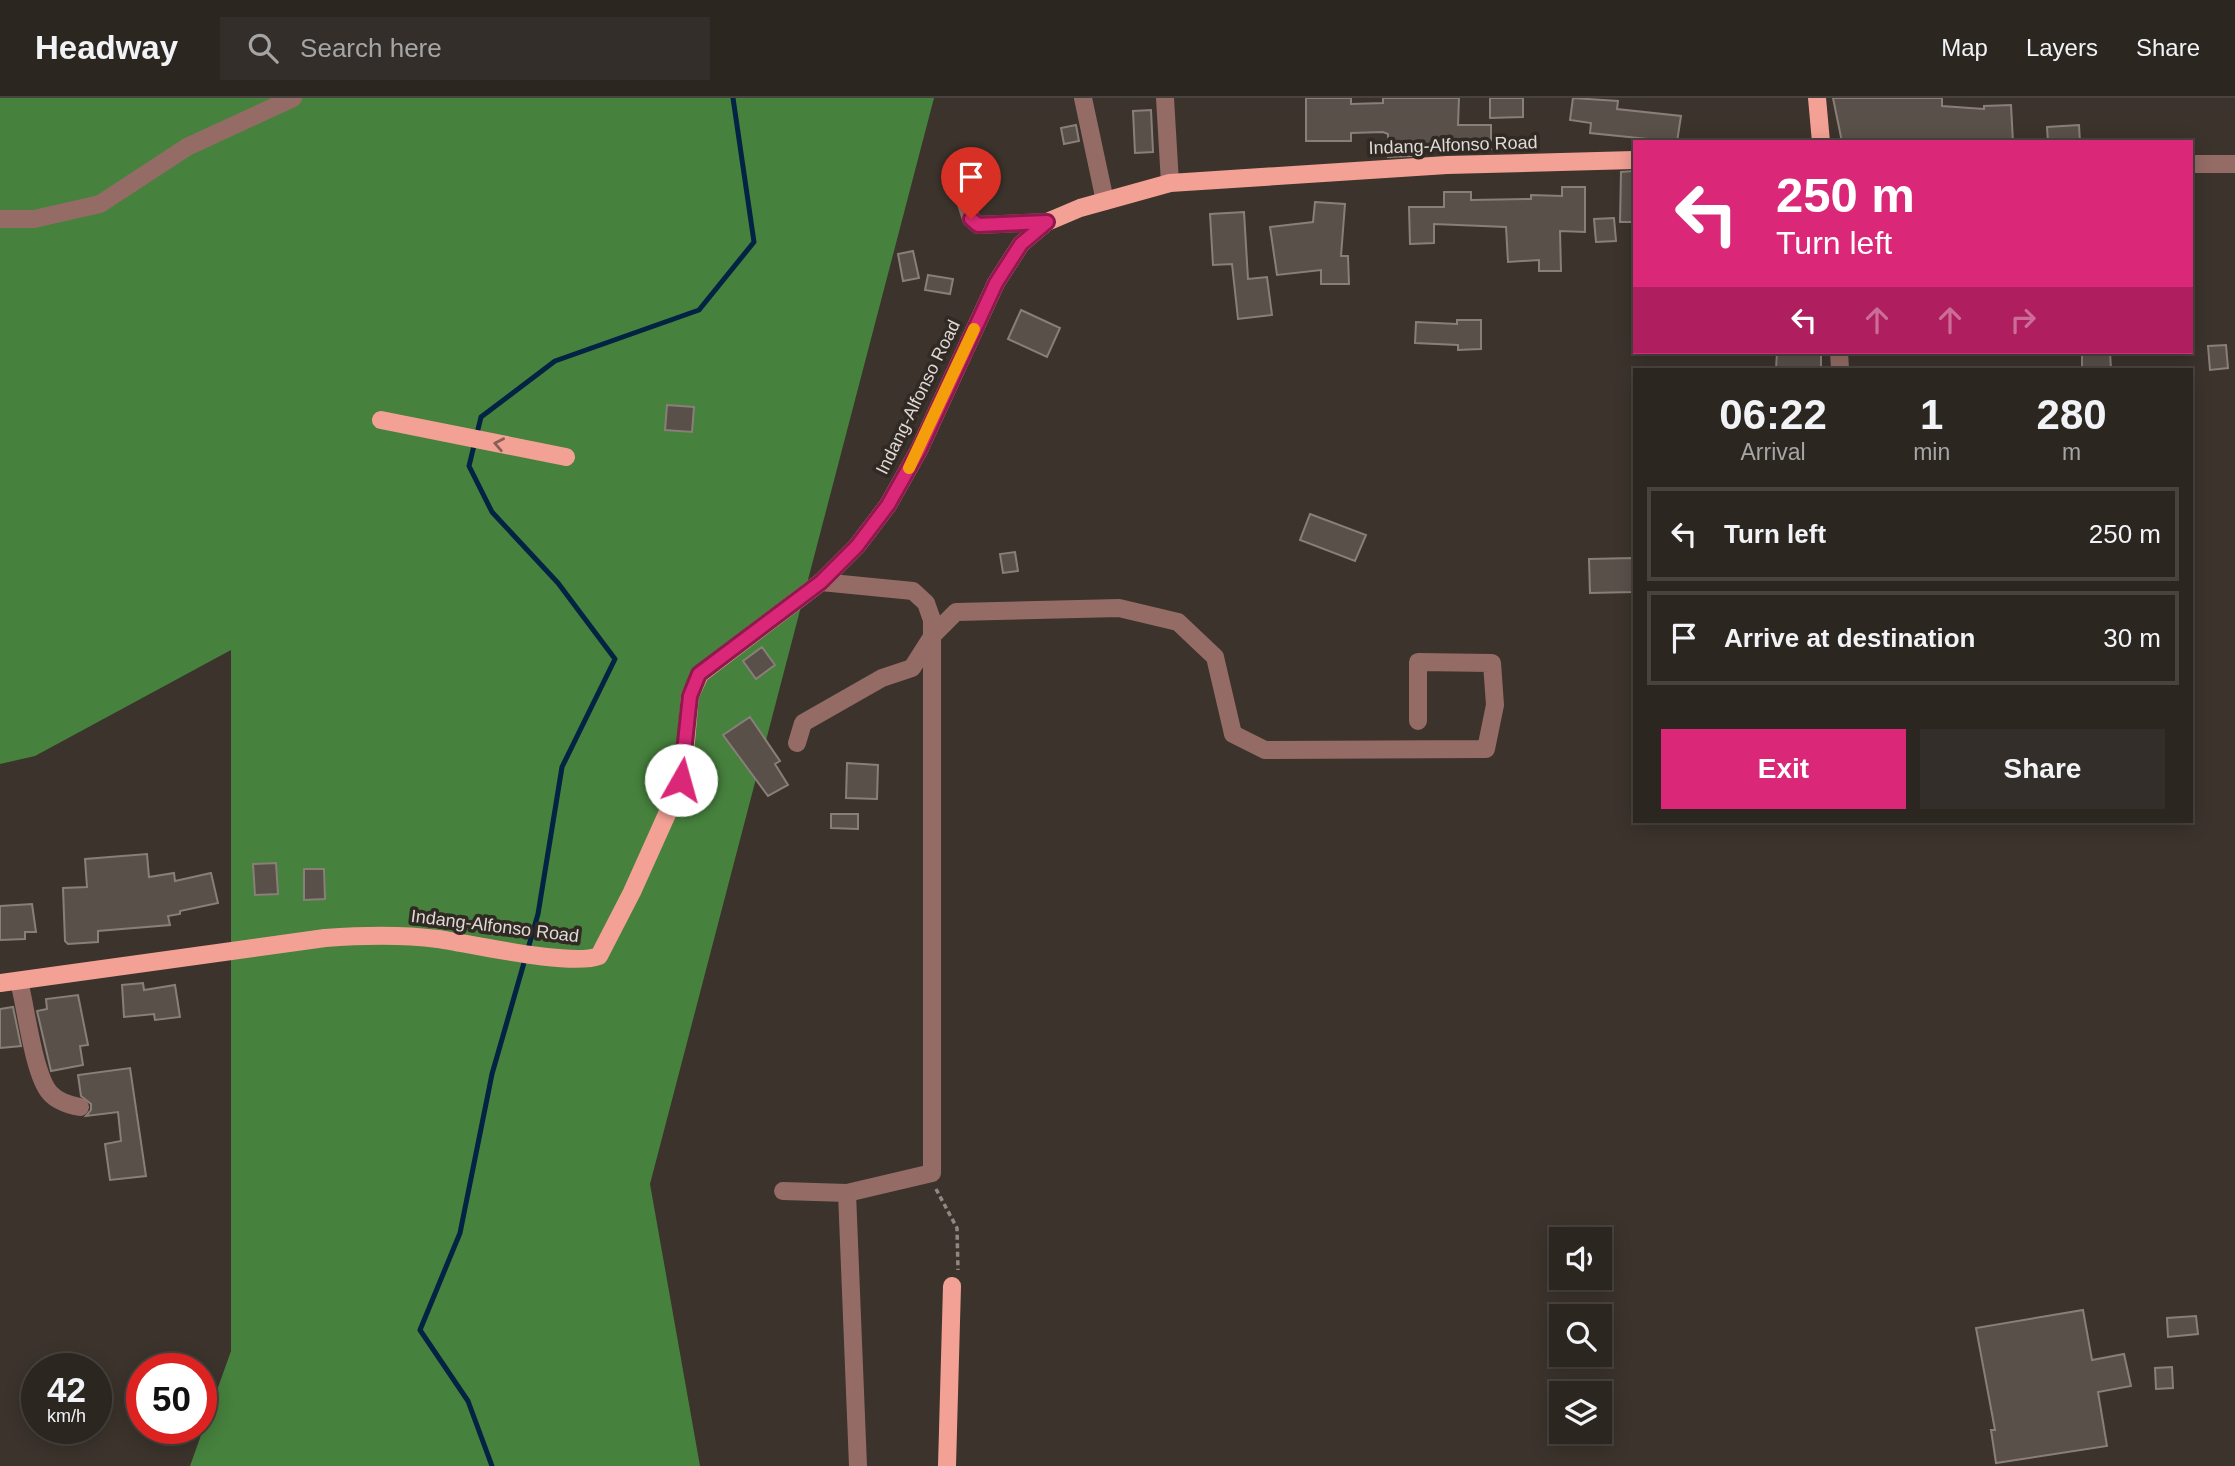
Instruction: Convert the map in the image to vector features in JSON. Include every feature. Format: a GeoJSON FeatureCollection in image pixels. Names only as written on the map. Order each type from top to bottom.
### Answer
{"type":"FeatureCollection","features":[{"type":"Feature","properties":{"kind":"main road"},"geometry":{"type":"LineString","coordinates":[[1817,98],[1821,140]]}},
{"type":"Feature","properties":{"kind":"main road","name":"Indang-Alfonso Road"},"geometry":{"type":"LineString","coordinates":[[0,983],[311,940],[367,935],[437,939],[570,958],[595,958],[602,953],[681,780],[690,696],[699,674],[821,582],[857,546],[888,505],[919,450],[996,283],[1021,244],[1047,222],[1105,201],[1170,183],[1447,165],[1633,160]]}},
{"type":"Feature","properties":{"kind":"main road"},"geometry":{"type":"LineString","coordinates":[[381,420],[566,457]]}},
{"type":"Feature","properties":{"kind":"main road"},"geometry":{"type":"LineString","coordinates":[[947,1466],[952,1286]]}},
{"type":"Feature","properties":{"kind":"street"},"geometry":{"type":"LineString","coordinates":[[0,219],[34,219],[100,204],[187,147],[293,98]]}},
{"type":"Feature","properties":{"kind":"street"},"geometry":{"type":"LineString","coordinates":[[1083,98],[1105,201]]}},
{"type":"Feature","properties":{"kind":"street"},"geometry":{"type":"LineString","coordinates":[[1166,98],[1170,183]]}},
{"type":"Feature","properties":{"kind":"street"},"geometry":{"type":"LineString","coordinates":[[2193,164],[2235,164]]}},
{"type":"Feature","properties":{"kind":"street"},"geometry":{"type":"LineString","coordinates":[[962,194],[971,219],[978,225],[1047,222]]}},
{"type":"Feature","properties":{"kind":"street"},"geometry":{"type":"LineString","coordinates":[[783,1191],[847,1193],[932,1173],[933,635],[929,611],[921,597],[913,591],[821,582]]}},
{"type":"Feature","properties":{"kind":"street"},"geometry":{"type":"LineString","coordinates":[[797,743],[803,723],[882,678],[912,667],[933,635],[956,612],[1119,608],[1178,622],[1215,657],[1233,734],[1265,750],[1486,749],[1495,705],[1492,663],[1418,662],[1418,721]]}},
{"type":"Feature","properties":{"kind":"street"},"geometry":{"type":"LineString","coordinates":[[19,981],[40,1078],[50,1094],[66,1104],[80,1107]]}},
{"type":"Feature","properties":{"kind":"street"},"geometry":{"type":"LineString","coordinates":[[847,1193],[858,1466]]}},
{"type":"Feature","properties":{"kind":"path"},"geometry":{"type":"LineString","coordinates":[[932,1173],[937,1191],[957,1228],[958,1283],[952,1286]]}},
{"type":"Feature","properties":{"kind":"green space"},"geometry":{"type":"Polygon","coordinates":[[[0,98],[934,98],[650,1184],[700,1466],[190,1466],[198,1444],[217,1444],[217,1390],[231,1351],[231,650],[35,756],[0,764],[0,98]]]}},
{"type":"Feature","properties":{"kind":"building"},"geometry":{"type":"Polygon","coordinates":[[[1306,98],[1351,98],[1351,104],[1383,103],[1383,98],[1459,98],[1458,125],[1491,125],[1491,149],[1413,149],[1413,156],[1388,157],[1388,134],[1383,132],[1351,133],[1351,141],[1306,141],[1306,98]]]}},
{"type":"Feature","properties":{"kind":"building"},"geometry":{"type":"Polygon","coordinates":[[[1490,98],[1523,98],[1523,117],[1490,118],[1490,98]]]}},
{"type":"Feature","properties":{"kind":"building"},"geometry":{"type":"Polygon","coordinates":[[[1573,98],[1618,101],[1617,109],[1681,116],[1677,140],[1590,133],[1591,123],[1570,120],[1573,98]]]}},
{"type":"Feature","properties":{"kind":"building"},"geometry":{"type":"Polygon","coordinates":[[[1833,98],[1942,98],[1942,106],[1984,109],[1984,106],[2011,105],[2013,140],[1842,140],[1833,98]]]}},
{"type":"Feature","properties":{"kind":"building"},"geometry":{"type":"Polygon","coordinates":[[[1151,110],[1153,152],[1135,153],[1133,111],[1151,110]]]}},
{"type":"Feature","properties":{"kind":"building"},"geometry":{"type":"Polygon","coordinates":[[[1076,125],[1079,141],[1064,144],[1061,128],[1076,125]]]}},
{"type":"Feature","properties":{"kind":"building"},"geometry":{"type":"Polygon","coordinates":[[[2079,125],[2080,140],[2048,140],[2047,127],[2079,125]]]}},
{"type":"Feature","properties":{"kind":"building"},"geometry":{"type":"Polygon","coordinates":[[[1633,171],[1633,222],[1620,222],[1621,172],[1633,171]]]}},
{"type":"Feature","properties":{"kind":"building"},"geometry":{"type":"Polygon","coordinates":[[[1562,187],[1585,187],[1585,232],[1560,231],[1561,271],[1539,271],[1539,260],[1508,262],[1506,227],[1434,224],[1434,243],[1410,244],[1409,207],[1444,207],[1444,192],[1471,192],[1471,200],[1531,199],[1531,195],[1562,196],[1562,187]]]}},
{"type":"Feature","properties":{"kind":"building"},"geometry":{"type":"Polygon","coordinates":[[[1315,202],[1345,204],[1341,256],[1348,256],[1349,284],[1321,284],[1321,270],[1277,275],[1270,227],[1313,222],[1315,202]]]}},
{"type":"Feature","properties":{"kind":"building"},"geometry":{"type":"Polygon","coordinates":[[[1244,212],[1248,279],[1267,277],[1272,315],[1238,319],[1232,264],[1213,265],[1210,214],[1244,212]]]}},
{"type":"Feature","properties":{"kind":"building"},"geometry":{"type":"Polygon","coordinates":[[[1614,218],[1616,241],[1596,242],[1594,219],[1614,218]]]}},
{"type":"Feature","properties":{"kind":"building"},"geometry":{"type":"Polygon","coordinates":[[[913,251],[919,278],[903,281],[898,254],[913,251]]]}},
{"type":"Feature","properties":{"kind":"building"},"geometry":{"type":"Polygon","coordinates":[[[928,275],[953,279],[950,294],[925,290],[928,275]]]}},
{"type":"Feature","properties":{"kind":"building"},"geometry":{"type":"Polygon","coordinates":[[[1021,310],[1060,328],[1047,357],[1008,339],[1021,310]]]}},
{"type":"Feature","properties":{"kind":"building"},"geometry":{"type":"Polygon","coordinates":[[[1457,320],[1481,320],[1481,349],[1458,350],[1458,345],[1415,343],[1416,322],[1457,324],[1457,320]]]}},
{"type":"Feature","properties":{"kind":"building"},"geometry":{"type":"Polygon","coordinates":[[[2226,345],[2228,368],[2210,370],[2208,346],[2226,345]]]}},
{"type":"Feature","properties":{"kind":"building"},"geometry":{"type":"Polygon","coordinates":[[[1777,354],[1821,354],[1821,368],[1776,368],[1777,354]]]}},
{"type":"Feature","properties":{"kind":"building"},"geometry":{"type":"Polygon","coordinates":[[[2082,354],[2110,354],[2111,368],[2082,368],[2082,354]]]}},
{"type":"Feature","properties":{"kind":"building"},"geometry":{"type":"Polygon","coordinates":[[[667,405],[694,407],[692,432],[665,430],[667,405]]]}},
{"type":"Feature","properties":{"kind":"building"},"geometry":{"type":"Polygon","coordinates":[[[1310,514],[1366,535],[1355,561],[1300,540],[1310,514]]]}},
{"type":"Feature","properties":{"kind":"building"},"geometry":{"type":"Polygon","coordinates":[[[1015,552],[1018,571],[1003,573],[1000,554],[1015,552]]]}},
{"type":"Feature","properties":{"kind":"building"},"geometry":{"type":"Polygon","coordinates":[[[1632,558],[1633,592],[1590,593],[1589,559],[1632,558]]]}},
{"type":"Feature","properties":{"kind":"building"},"geometry":{"type":"Polygon","coordinates":[[[762,647],[775,665],[756,679],[743,661],[762,647]]]}},
{"type":"Feature","properties":{"kind":"building"},"geometry":{"type":"Polygon","coordinates":[[[750,717],[780,761],[775,764],[788,785],[768,796],[723,735],[750,717]]]}},
{"type":"Feature","properties":{"kind":"building"},"geometry":{"type":"Polygon","coordinates":[[[847,763],[878,765],[877,799],[846,798],[847,763]]]}},
{"type":"Feature","properties":{"kind":"building"},"geometry":{"type":"Polygon","coordinates":[[[831,814],[858,814],[858,829],[831,828],[831,814]]]}},
{"type":"Feature","properties":{"kind":"building"},"geometry":{"type":"Polygon","coordinates":[[[147,854],[149,877],[174,873],[175,881],[211,873],[218,903],[168,916],[170,925],[98,931],[98,942],[68,944],[65,941],[63,888],[87,887],[85,859],[147,854]]]}},
{"type":"Feature","properties":{"kind":"building"},"geometry":{"type":"Polygon","coordinates":[[[276,863],[278,894],[255,895],[253,864],[276,863]]]}},
{"type":"Feature","properties":{"kind":"building"},"geometry":{"type":"Polygon","coordinates":[[[304,869],[324,869],[325,899],[304,900],[304,869]]]}},
{"type":"Feature","properties":{"kind":"building"},"geometry":{"type":"Polygon","coordinates":[[[32,904],[36,932],[25,932],[25,939],[0,940],[0,906],[32,904]]]}},
{"type":"Feature","properties":{"kind":"building"},"geometry":{"type":"Polygon","coordinates":[[[143,983],[144,990],[175,985],[180,1017],[155,1020],[154,1014],[124,1017],[122,985],[143,983]]]}},
{"type":"Feature","properties":{"kind":"building"},"geometry":{"type":"Polygon","coordinates":[[[78,995],[88,1045],[80,1046],[83,1065],[51,1071],[37,1011],[47,1009],[46,999],[78,995]]]}},
{"type":"Feature","properties":{"kind":"building"},"geometry":{"type":"Polygon","coordinates":[[[13,1007],[21,1046],[0,1048],[0,1009],[13,1007]]]}},
{"type":"Feature","properties":{"kind":"building"},"geometry":{"type":"Polygon","coordinates":[[[130,1068],[146,1176],[110,1180],[105,1144],[121,1141],[118,1112],[86,1116],[91,1110],[91,1104],[81,1096],[78,1075],[130,1068]]]}},
{"type":"Feature","properties":{"kind":"building"},"geometry":{"type":"Polygon","coordinates":[[[2083,1310],[2092,1360],[2124,1354],[2131,1386],[2098,1392],[2107,1446],[1996,1463],[1991,1430],[1995,1430],[1976,1328],[2083,1310]]]}},
{"type":"Feature","properties":{"kind":"building"},"geometry":{"type":"Polygon","coordinates":[[[2196,1316],[2198,1334],[2168,1337],[2167,1318],[2196,1316]]]}},
{"type":"Feature","properties":{"kind":"building"},"geometry":{"type":"Polygon","coordinates":[[[2172,1367],[2173,1388],[2156,1389],[2155,1368],[2172,1367]]]}},
{"type":"Feature","properties":{"kind":"waterway"},"geometry":{"type":"LineString","coordinates":[[492,1466],[468,1401],[420,1330],[460,1233],[492,1074],[538,914],[562,767],[615,659],[558,583],[492,512],[469,466],[481,417],[555,361],[699,310],[754,242],[733,98]]}},
{"type":"Feature","properties":{"kind":"slow traffic"},"geometry":{"type":"LineString","coordinates":[[909,468],[974,329]]}},
{"type":"Feature","properties":{"kind":"route"},"geometry":{"type":"LineString","coordinates":[[681,780],[690,696],[699,674],[821,582],[841,565],[857,546],[904,479],[996,283],[1021,244],[1047,222],[990,226],[978,225],[971,219]]}}]}
